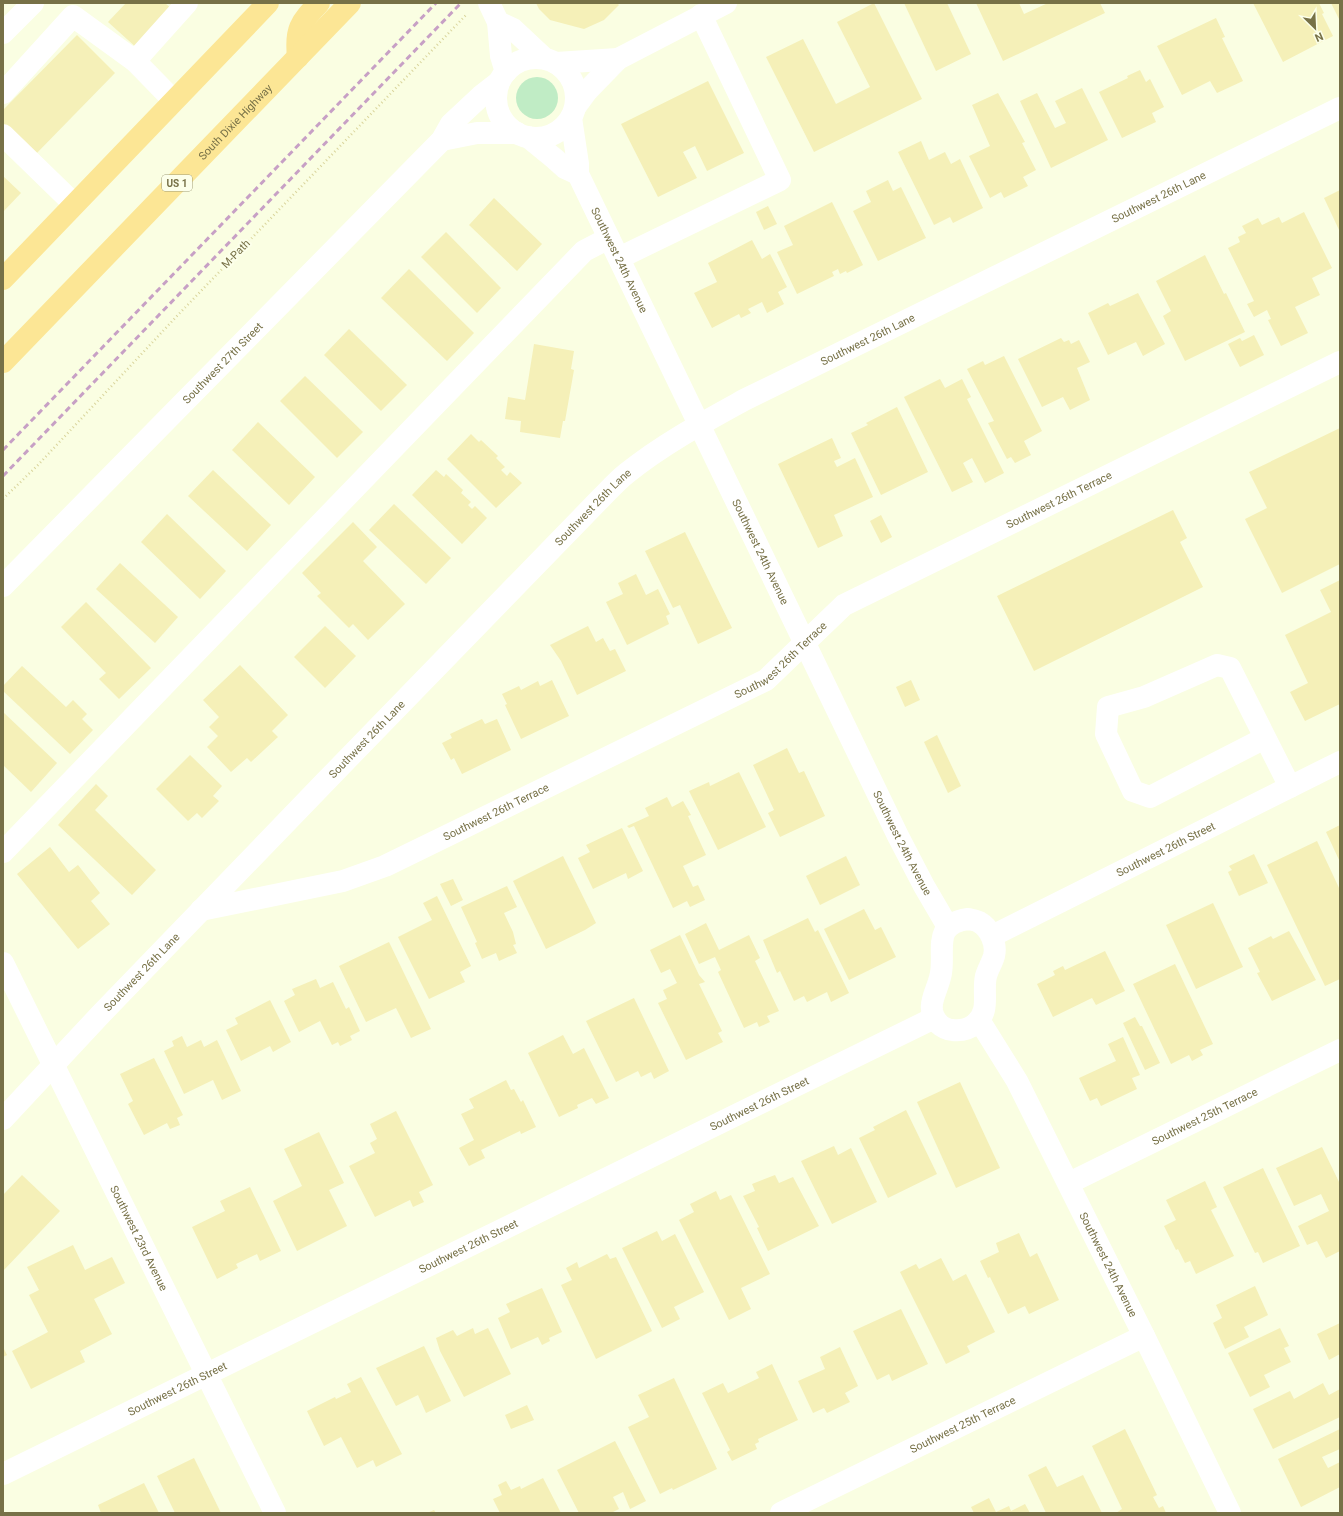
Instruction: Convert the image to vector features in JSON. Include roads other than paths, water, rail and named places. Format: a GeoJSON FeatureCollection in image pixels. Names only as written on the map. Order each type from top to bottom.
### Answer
{"type":"FeatureCollection","features":[{"type":"Feature","properties":{"kind":"highway"},"geometry":{"type":"LineString","coordinates":[[298,57],[296,42],[298,31],[305,18],[319,3]]}},
{"type":"Feature","properties":{"kind":"highway","name":"South Dixie Highway"},"geometry":{"type":"LineString","coordinates":[[3,362],[350,3]]}},
{"type":"Feature","properties":{"kind":"highway"},"geometry":{"type":"LineString","coordinates":[[3,279],[266,4]]}},
{"type":"Feature","properties":{"kind":"street"},"geometry":{"type":"LineString","coordinates":[[3,33],[33,3]]}},
{"type":"Feature","properties":{"kind":"street"},"geometry":{"type":"LineString","coordinates":[[135,62],[187,3]]}},
{"type":"Feature","properties":{"kind":"street"},"geometry":{"type":"LineString","coordinates":[[442,140],[478,133],[522,135],[541,138],[553,135],[563,128],[587,91],[618,59],[726,3]]}},
{"type":"Feature","properties":{"kind":"street"},"geometry":{"type":"LineString","coordinates":[[3,93],[79,9],[174,101]]}},
{"type":"Feature","properties":{"kind":"street"},"geometry":{"type":"LineString","coordinates":[[486,12],[514,29],[550,61],[566,71],[573,81],[576,93],[573,112]]}},
{"type":"Feature","properties":{"kind":"street"},"geometry":{"type":"LineString","coordinates":[[486,12],[501,56],[503,77]]}},
{"type":"Feature","properties":{"kind":"street"},"geometry":{"type":"LineString","coordinates":[[619,258],[780,180],[702,15]]}},
{"type":"Feature","properties":{"kind":"street"},"geometry":{"type":"LineString","coordinates":[[578,174],[565,168],[522,135],[507,126],[500,117],[496,94],[503,77],[514,64],[523,60],[534,58],[550,61],[618,59]]}},
{"type":"Feature","properties":{"kind":"street","name":"Southwest 27th Street"},"geometry":{"type":"LineString","coordinates":[[3,586],[442,140],[451,124],[503,77]]}},
{"type":"Feature","properties":{"kind":"street","name":"Southwest 26th Lane"},"geometry":{"type":"LineString","coordinates":[[3,1119],[101,1014],[600,498],[626,474],[650,455],[698,425],[744,400],[1340,108]]}},
{"type":"Feature","properties":{"kind":"street","name":"Southwest 24th Avenue"},"geometry":{"type":"LineString","coordinates":[[573,112],[578,174],[898,836],[924,886],[948,927]]}},
{"type":"Feature","properties":{"kind":"street"},"geometry":{"type":"LineString","coordinates":[[3,135],[74,204]]}},
{"type":"Feature","properties":{"kind":"street"},"geometry":{"type":"LineString","coordinates":[[3,852],[584,251],[609,238]]}},
{"type":"Feature","properties":{"kind":"street","name":"Southwest 26th Terrace"},"geometry":{"type":"LineString","coordinates":[[202,910],[344,881],[385,866],[766,680],[844,605],[1340,362]]}},
{"type":"Feature","properties":{"kind":"street"},"geometry":{"type":"LineString","coordinates":[[1265,738],[1150,797],[1133,791],[1106,734],[1108,707],[1144,697],[1217,665],[1230,668],[1290,787]]}},
{"type":"Feature","properties":{"kind":"street","name":"Southwest 26th Street"},"geometry":{"type":"LineString","coordinates":[[992,936],[1340,762]]}},
{"type":"Feature","properties":{"kind":"street"},"geometry":{"type":"LineString","coordinates":[[968,919],[978,921],[986,927],[992,936],[994,954],[986,976],[984,989],[986,1002],[984,1011],[979,1020],[971,1027],[960,1030],[951,1030],[941,1026],[934,1018],[931,1010],[933,998],[938,987],[941,973],[942,938],[948,927],[958,920],[968,919]]}},
{"type":"Feature","properties":{"kind":"street","name":"Southwest 23rd Avenue"},"geometry":{"type":"LineString","coordinates":[[3,963],[275,1513]]}},
{"type":"Feature","properties":{"kind":"street","name":"Southwest 26th Street"},"geometry":{"type":"LineString","coordinates":[[3,1474],[934,1018]]}},
{"type":"Feature","properties":{"kind":"street","name":"Southwest 24th Avenue"},"geometry":{"type":"LineString","coordinates":[[979,1020],[1017,1080],[1230,1513]]}},
{"type":"Feature","properties":{"kind":"street","name":"Southwest 25th Terrace"},"geometry":{"type":"LineString","coordinates":[[1069,1183],[1340,1050]]}},
{"type":"Feature","properties":{"kind":"street","name":"Southwest 25th Terrace"},"geometry":{"type":"LineString","coordinates":[[781,1513],[1144,1336]]}},
{"type":"Feature","properties":{"kind":"railway"},"geometry":{"type":"LineString","coordinates":[[3,450],[436,3]]}},
{"type":"Feature","properties":{"kind":"railway"},"geometry":{"type":"LineString","coordinates":[[3,476],[461,3]]}}]}
